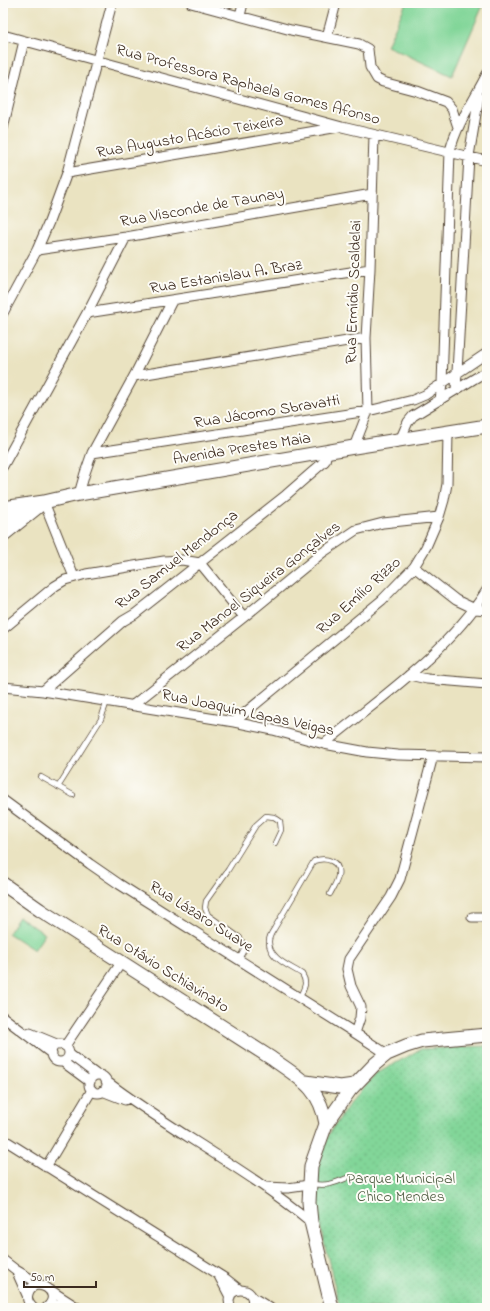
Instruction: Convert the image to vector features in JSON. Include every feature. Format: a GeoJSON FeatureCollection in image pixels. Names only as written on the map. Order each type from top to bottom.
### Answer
{"type":"FeatureCollection","features":[{"type":"Feature","properties":{"kind":"street"},"geometry":{"type":"LineString","coordinates":[[3,313],[37,250],[68,173],[112,3]]}},
{"type":"Feature","properties":{"kind":"street"},"geometry":{"type":"LineString","coordinates":[[191,3],[291,30],[359,44],[368,49],[370,67],[377,79],[417,91],[446,102],[452,110],[458,127]]}},
{"type":"Feature","properties":{"kind":"street"},"geometry":{"type":"LineString","coordinates":[[240,16],[243,3]]}},
{"type":"Feature","properties":{"kind":"street"},"geometry":{"type":"LineString","coordinates":[[327,37],[336,3]]}},
{"type":"Feature","properties":{"kind":"street","name":"Rua Professora Raphaela Gomes Afonso"},"geometry":{"type":"LineString","coordinates":[[3,35],[342,127],[450,151],[487,161]]}},
{"type":"Feature","properties":{"kind":"street"},"geometry":{"type":"LineString","coordinates":[[3,128],[24,41]]}},
{"type":"Feature","properties":{"kind":"street"},"geometry":{"type":"LineString","coordinates":[[440,400],[442,384],[450,151],[458,127],[487,74]]}},
{"type":"Feature","properties":{"kind":"street"},"geometry":{"type":"LineString","coordinates":[[456,390],[469,156],[481,87]]}},
{"type":"Feature","properties":{"kind":"street","name":"Rua Augusto Acácio Teixeira"},"geometry":{"type":"LineString","coordinates":[[68,173],[342,127]]}},
{"type":"Feature","properties":{"kind":"street","name":"Rua Ermídio Scaldelai"},"geometry":{"type":"LineString","coordinates":[[354,447],[368,411],[366,338],[370,269],[374,134]]}},
{"type":"Feature","properties":{"kind":"street","name":"Rua Visconde de Taunay"},"geometry":{"type":"LineString","coordinates":[[37,250],[126,237],[372,194]]}},
{"type":"Feature","properties":{"kind":"street"},"geometry":{"type":"LineString","coordinates":[[3,466],[87,313],[126,237]]}},
{"type":"Feature","properties":{"kind":"street","name":"Rua Estanislau A. Braz"},"geometry":{"type":"LineString","coordinates":[[87,313],[172,301],[370,269]]}},
{"type":"Feature","properties":{"kind":"street"},"geometry":{"type":"LineString","coordinates":[[79,494],[84,473],[92,454],[172,301]]}},
{"type":"Feature","properties":{"kind":"street"},"geometry":{"type":"LineString","coordinates":[[134,376],[366,338]]}},
{"type":"Feature","properties":{"kind":"street","name":"Rua Jácomo Sbravatti"},"geometry":{"type":"LineString","coordinates":[[92,454],[368,411],[413,400],[425,395],[487,353]]}},
{"type":"Feature","properties":{"kind":"street"},"geometry":{"type":"LineString","coordinates":[[400,440],[408,422],[413,416],[487,371]]}},
{"type":"Feature","properties":{"kind":"street","name":"Avenida Prestes Maia"},"geometry":{"type":"LineString","coordinates":[[3,508],[354,447],[487,426]]}},
{"type":"Feature","properties":{"kind":"street","name":"Rua Emílio Rizzo"},"geometry":{"type":"LineString","coordinates":[[234,722],[382,600],[414,567],[426,547],[439,517],[448,484],[448,433]]}},
{"type":"Feature","properties":{"kind":"street","name":"Rua Samuel Mendonça"},"geometry":{"type":"LineString","coordinates":[[42,691],[123,621],[135,614],[200,563],[311,473],[325,461],[327,452]]}},
{"type":"Feature","properties":{"kind":"street"},"geometry":{"type":"LineString","coordinates":[[3,535],[44,502],[74,577]]}},
{"type":"Feature","properties":{"kind":"street"},"geometry":{"type":"LineString","coordinates":[[3,520],[20,506]]}},
{"type":"Feature","properties":{"kind":"street","name":"Rua Manoel Siqueira Gonçalves"},"geometry":{"type":"LineString","coordinates":[[133,705],[322,553],[356,530],[383,523],[439,517]]}},
{"type":"Feature","properties":{"kind":"street"},"geometry":{"type":"LineString","coordinates":[[3,629],[55,586],[65,580],[86,574],[164,561],[182,560],[200,563],[244,617]]}},
{"type":"Feature","properties":{"kind":"street"},"geometry":{"type":"LineString","coordinates":[[414,567],[456,600],[475,609],[487,610]]}},
{"type":"Feature","properties":{"kind":"street"},"geometry":{"type":"LineString","coordinates":[[324,744],[409,675],[438,649],[475,609],[487,590]]}},
{"type":"Feature","properties":{"kind":"street"},"geometry":{"type":"LineString","coordinates":[[409,675],[427,679],[487,684]]}},
{"type":"Feature","properties":{"kind":"street","name":"Rua Joaquim Lapas Veigas"},"geometry":{"type":"LineString","coordinates":[[3,687],[42,691],[234,722],[324,744],[367,752],[398,755],[487,757]]}},
{"type":"Feature","properties":{"kind":"street"},"geometry":{"type":"LineString","coordinates":[[356,1032],[361,1007],[351,986],[347,969],[349,959],[391,897],[400,879],[433,756]]}},
{"type":"Feature","properties":{"kind":"street","name":"Rua Lázaro Suave"},"geometry":{"type":"LineString","coordinates":[[3,800],[90,864],[356,1032],[386,1054]]}},
{"type":"Feature","properties":{"kind":"street","name":"Rua Otávio Schiavinato"},"geometry":{"type":"LineString","coordinates":[[3,884],[121,963],[272,1058],[306,1082],[324,1110],[326,1124]]}},
{"type":"Feature","properties":{"kind":"street"},"geometry":{"type":"LineString","coordinates":[[472,918],[487,917]]}},
{"type":"Feature","properties":{"kind":"street"},"geometry":{"type":"LineString","coordinates":[[3,1017],[52,1054],[56,1061],[64,1052],[121,963]]}},
{"type":"Feature","properties":{"kind":"street"},"geometry":{"type":"LineString","coordinates":[[18,1027],[64,1052],[97,1076],[102,1077],[136,1104],[266,1187],[310,1222]]}},
{"type":"Feature","properties":{"kind":"street"},"geometry":{"type":"LineString","coordinates":[[332,1308],[310,1222],[309,1184],[311,1166],[326,1124],[354,1084],[386,1054],[422,1041],[487,1035]]}},
{"type":"Feature","properties":{"kind":"street"},"geometry":{"type":"LineString","coordinates":[[52,1054],[54,1048],[64,1052],[97,1093],[106,1087],[106,1081]]}},
{"type":"Feature","properties":{"kind":"street"},"geometry":{"type":"LineString","coordinates":[[46,1167],[91,1086],[92,1077],[97,1076]]}},
{"type":"Feature","properties":{"kind":"street","name":"Rua Otávio Schiavinato"},"geometry":{"type":"LineString","coordinates":[[306,1082],[340,1086],[354,1084]]}},
{"type":"Feature","properties":{"kind":"street"},"geometry":{"type":"LineString","coordinates":[[102,1091],[136,1104]]}},
{"type":"Feature","properties":{"kind":"street"},"geometry":{"type":"LineString","coordinates":[[3,1139],[231,1282],[240,1290]]}},
{"type":"Feature","properties":{"kind":"street"},"geometry":{"type":"LineString","coordinates":[[266,1187],[288,1188],[309,1184]]}},
{"type":"Feature","properties":{"kind":"street"},"geometry":{"type":"LineString","coordinates":[[3,1260],[16,1270],[45,1286],[78,1308]]}},
{"type":"Feature","properties":{"kind":"street"},"geometry":{"type":"LineString","coordinates":[[16,1270],[28,1296]]}},
{"type":"Feature","properties":{"kind":"street"},"geometry":{"type":"LineString","coordinates":[[218,1274],[230,1297]]}},
{"type":"Feature","properties":{"kind":"street"},"geometry":{"type":"LineString","coordinates":[[33,1308],[28,1302],[28,1296],[31,1289],[37,1285],[41,1285]]}},
{"type":"Feature","properties":{"kind":"street"},"geometry":{"type":"LineString","coordinates":[[50,1290],[52,1297],[48,1306],[78,1308]]}},
{"type":"Feature","properties":{"kind":"street"},"geometry":{"type":"LineString","coordinates":[[231,1308],[229,1304],[230,1297],[234,1292],[240,1290],[248,1291],[252,1297],[270,1308]]}},
{"type":"Feature","properties":{"kind":"street"},"geometry":{"type":"LineString","coordinates":[[252,1297],[252,1308]]}},
{"type":"Feature","properties":{"kind":"lane"},"geometry":{"type":"LineString","coordinates":[[58,787],[101,719],[107,701]]}},
{"type":"Feature","properties":{"kind":"lane"},"geometry":{"type":"LineString","coordinates":[[41,777],[73,795]]}},
{"type":"Feature","properties":{"kind":"lane"},"geometry":{"type":"LineString","coordinates":[[239,959],[244,950],[244,944],[240,938],[208,915],[205,908],[206,901],[228,870],[256,825],[266,816],[274,817],[280,821],[281,830],[275,843]]}},
{"type":"Feature","properties":{"kind":"lane"},"geometry":{"type":"LineString","coordinates":[[300,997],[306,984],[302,974],[275,957],[271,950],[269,941],[274,929],[314,861],[322,858],[334,863],[338,868],[338,876],[330,894]]}},
{"type":"Feature","properties":{"kind":"lane"},"geometry":{"type":"LineString","coordinates":[[309,1184],[328,1185],[347,1178]]}},
{"type":"Feature","properties":{"kind":"green space"},"geometry":{"type":"Polygon","coordinates":[[[406,3],[484,3],[452,76],[387,46],[406,3]]]}},
{"type":"Feature","properties":{"kind":"green space"},"geometry":{"type":"Polygon","coordinates":[[[19,917],[45,934],[34,950],[8,933],[19,917]]]}},
{"type":"Feature","properties":{"kind":"green space","name":"Parque Municipal Chico Mendes"},"geometry":{"type":"Polygon","coordinates":[[[487,1046],[487,1308],[340,1308],[315,1205],[316,1171],[329,1134],[350,1103],[376,1074],[421,1049],[487,1046]]]}}]}
